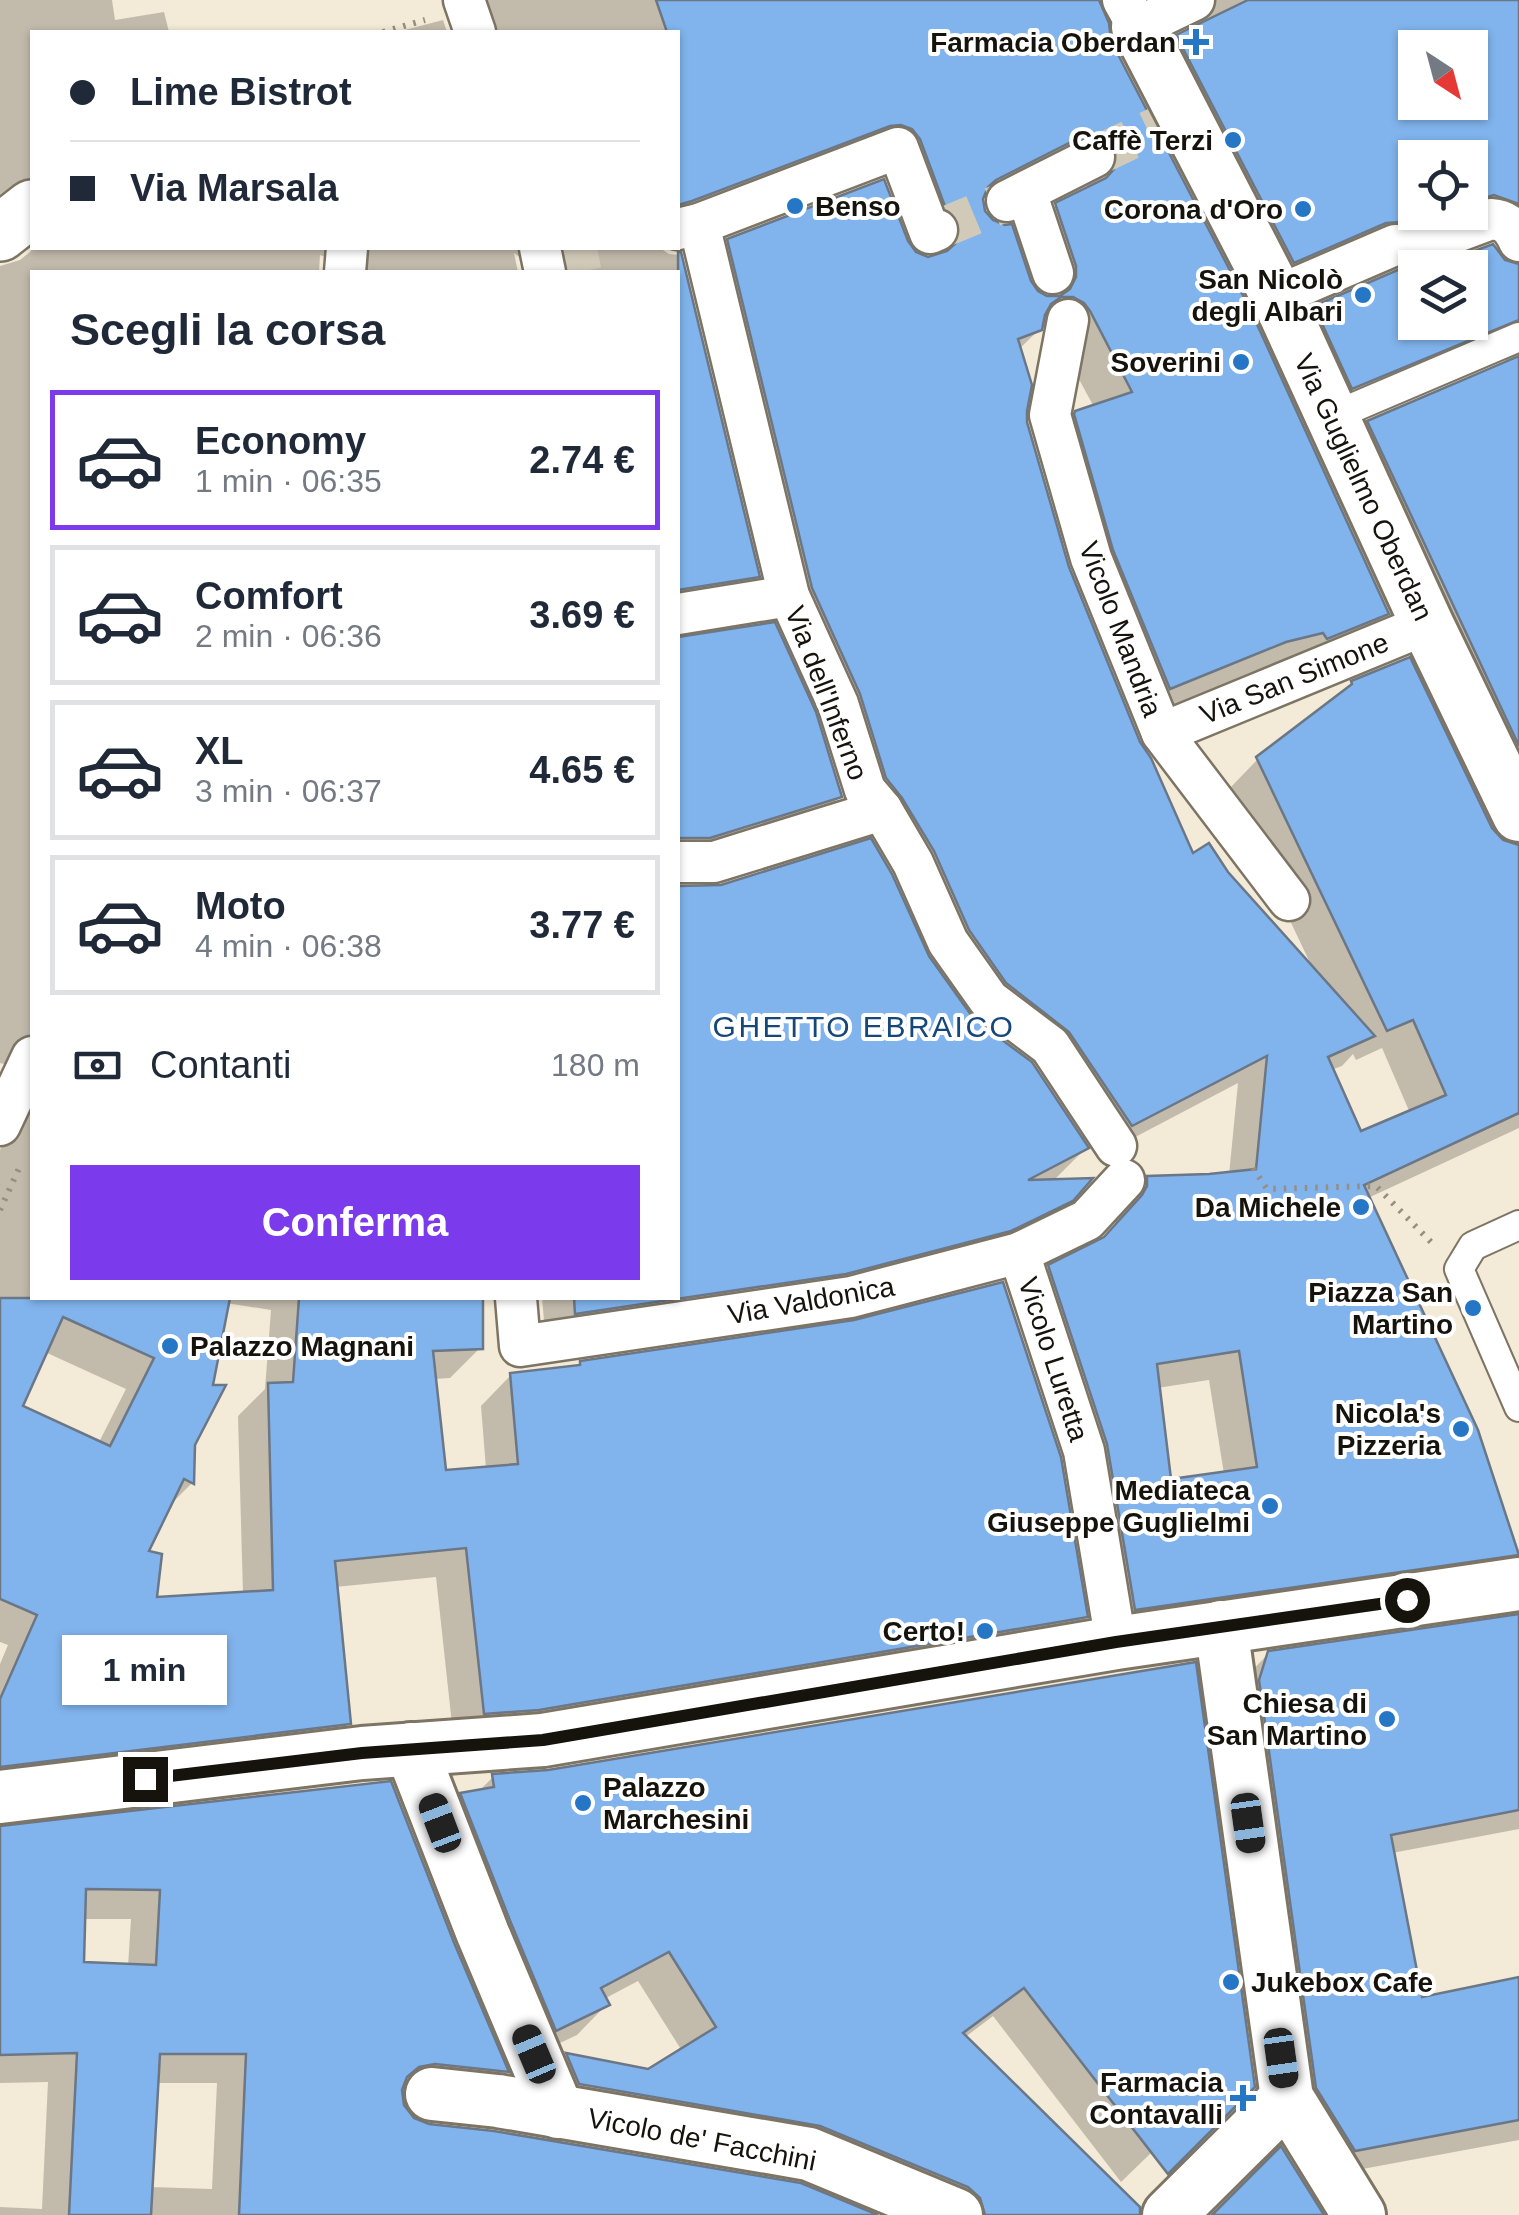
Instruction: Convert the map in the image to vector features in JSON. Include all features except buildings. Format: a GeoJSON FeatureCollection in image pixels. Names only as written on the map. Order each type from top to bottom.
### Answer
{"type":"FeatureCollection","features":[{"type":"Feature","properties":{"kind":"street"},"geometry":{"type":"LineString","coordinates":[[1131,14],[1194,0]]}},
{"type":"Feature","properties":{"kind":"street","name":"Via Guglielmo Oberdan"},"geometry":{"type":"LineString","coordinates":[[1131,14],[1173,119],[1277,296],[1519,815]]}},
{"type":"Feature","properties":{"kind":"street"},"geometry":{"type":"LineString","coordinates":[[688,227],[898,148],[930,233],[937,230]]}},
{"type":"Feature","properties":{"kind":"street"},"geometry":{"type":"LineString","coordinates":[[1052,273],[1017,196],[1094,157]]}},
{"type":"Feature","properties":{"kind":"street"},"geometry":{"type":"LineString","coordinates":[[0,233],[30,210]]}},
{"type":"Feature","properties":{"kind":"street"},"geometry":{"type":"LineString","coordinates":[[1277,296],[1395,245],[1422,246],[1491,220],[1514,228],[1519,242]]}},
{"type":"Feature","properties":{"kind":"street","name":"Via dell'Inferno"},"geometry":{"type":"LineString","coordinates":[[688,227],[789,596],[838,704],[865,790],[882,810],[913,863],[948,942],[989,1000],[1050,1046],[1120,1163]]}},
{"type":"Feature","properties":{"kind":"street","name":"Vicolo Mandria"},"geometry":{"type":"LineString","coordinates":[[1068,320],[1050,416],[1091,558],[1162,733],[1289,900]]}},
{"type":"Feature","properties":{"kind":"street"},"geometry":{"type":"LineString","coordinates":[[680,614],[789,596]]}},
{"type":"Feature","properties":{"kind":"street","name":"Via San Simone"},"geometry":{"type":"LineString","coordinates":[[1162,733],[1427,624]]}},
{"type":"Feature","properties":{"kind":"street"},"geometry":{"type":"LineString","coordinates":[[680,862],[714,862],[882,810]]}},
{"type":"Feature","properties":{"kind":"street"},"geometry":{"type":"LineString","coordinates":[[13,1139],[30,1067]]}},
{"type":"Feature","properties":{"kind":"street","name":"Via Valdonica"},"geometry":{"type":"LineString","coordinates":[[516,1300],[520,1346],[851,1298],[1020,1253],[1087,1220],[1120,1163]]}},
{"type":"Feature","properties":{"kind":"street","name":"Vicolo Luretta"},"geometry":{"type":"LineString","coordinates":[[1020,1253],[1084,1450],[1116,1642]]}},
{"type":"Feature","properties":{"kind":"street"},"geometry":{"type":"LineString","coordinates":[[0,1797],[362,1753],[543,1740],[1116,1642],[1519,1584]]}},
{"type":"Feature","properties":{"kind":"street"},"geometry":{"type":"LineString","coordinates":[[1221,1627],[1287,2098],[1360,2215]]}},
{"type":"Feature","properties":{"kind":"street","name":"Vicolo de' Facchini"},"geometry":{"type":"LineString","coordinates":[[411,1749],[558,2112]]}},
{"type":"Feature","properties":{"kind":"street","name":"Vicolo de' Facchini"},"geometry":{"type":"LineString","coordinates":[[432,2094],[809,2154],[956,2215]]}},
{"type":"Feature","properties":{"kind":"street"},"geometry":{"type":"LineString","coordinates":[[1168,2215],[1287,2098]]}},
{"type":"Feature","properties":{"kind":"lane"},"geometry":{"type":"LineString","coordinates":[[1331,417],[1519,337]]}},
{"type":"Feature","properties":{"kind":"lane"},"geometry":{"type":"LineString","coordinates":[[1519,1225],[1472,1246],[1459,1270],[1519,1407]]}},
{"type":"Feature","properties":{"kind":"path"},"geometry":{"type":"LineString","coordinates":[[0,1210],[13,1139]]}},
{"type":"Feature","properties":{"kind":"path"},"geometry":{"type":"LineString","coordinates":[[1253,1168],[1267,1189],[1376,1186],[1459,1270]]}},
{"type":"Feature","properties":{"kind":"tunnel"},"geometry":{"type":"LineString","coordinates":[[1094,157],[1163,124]]}},
{"type":"Feature","properties":{"kind":"tunnel"},"geometry":{"type":"LineString","coordinates":[[937,230],[1007,201]]}},
{"type":"Feature","properties":{"kind":"tunnel"},"geometry":{"type":"LineString","coordinates":[[564,255],[588,250]]}},
{"type":"Feature","properties":{"kind":"place","name":"Farmacia Oberdan"},"geometry":{"type":"Point","coordinates":[1196,42]}},
{"type":"Feature","properties":{"kind":"place","name":"Caffè Terzi"},"geometry":{"type":"Point","coordinates":[1233,140]}},
{"type":"Feature","properties":{"kind":"place","name":"Benso"},"geometry":{"type":"Point","coordinates":[795,206]}},
{"type":"Feature","properties":{"kind":"place","name":"Corona d'Oro"},"geometry":{"type":"Point","coordinates":[1303,209]}},
{"type":"Feature","properties":{"kind":"place","name":"San Nicolò degli Albari"},"geometry":{"type":"Point","coordinates":[1363,295]}},
{"type":"Feature","properties":{"kind":"place","name":"Soverini"},"geometry":{"type":"Point","coordinates":[1241,362]}},
{"type":"Feature","properties":{"kind":"place","name":"Da Michele"},"geometry":{"type":"Point","coordinates":[1361,1207]}},
{"type":"Feature","properties":{"kind":"place","name":"Piazza San Martino"},"geometry":{"type":"Point","coordinates":[1473,1308]}},
{"type":"Feature","properties":{"kind":"place","name":"Palazzo Magnani"},"geometry":{"type":"Point","coordinates":[170,1346]}},
{"type":"Feature","properties":{"kind":"place","name":"Nicola's Pizzeria"},"geometry":{"type":"Point","coordinates":[1461,1429]}},
{"type":"Feature","properties":{"kind":"place","name":"Mediateca Giuseppe Guglielmi"},"geometry":{"type":"Point","coordinates":[1270,1506]}},
{"type":"Feature","properties":{"kind":"place","name":"Certo!"},"geometry":{"type":"Point","coordinates":[985,1631]}},
{"type":"Feature","properties":{"kind":"place","name":"Chiesa di San Martino"},"geometry":{"type":"Point","coordinates":[1387,1719]}},
{"type":"Feature","properties":{"kind":"place","name":"Palazzo Marchesini"},"geometry":{"type":"Point","coordinates":[583,1803]}},
{"type":"Feature","properties":{"kind":"place","name":"Jukebox Cafe"},"geometry":{"type":"Point","coordinates":[1231,1982]}},
{"type":"Feature","properties":{"kind":"place","name":"Farmacia Contavalli"},"geometry":{"type":"Point","coordinates":[1243,2098]}},
{"type":"Feature","properties":{"kind":"district","name":"GHETTO EBRAICO"},"geometry":{"type":"Point","coordinates":[864,1027]}},
{"type":"Feature","properties":{"kind":"route"},"geometry":{"type":"LineString","coordinates":[[145,1779],[362,1753],[543,1740],[1116,1642],[1407,1600]]}}]}
